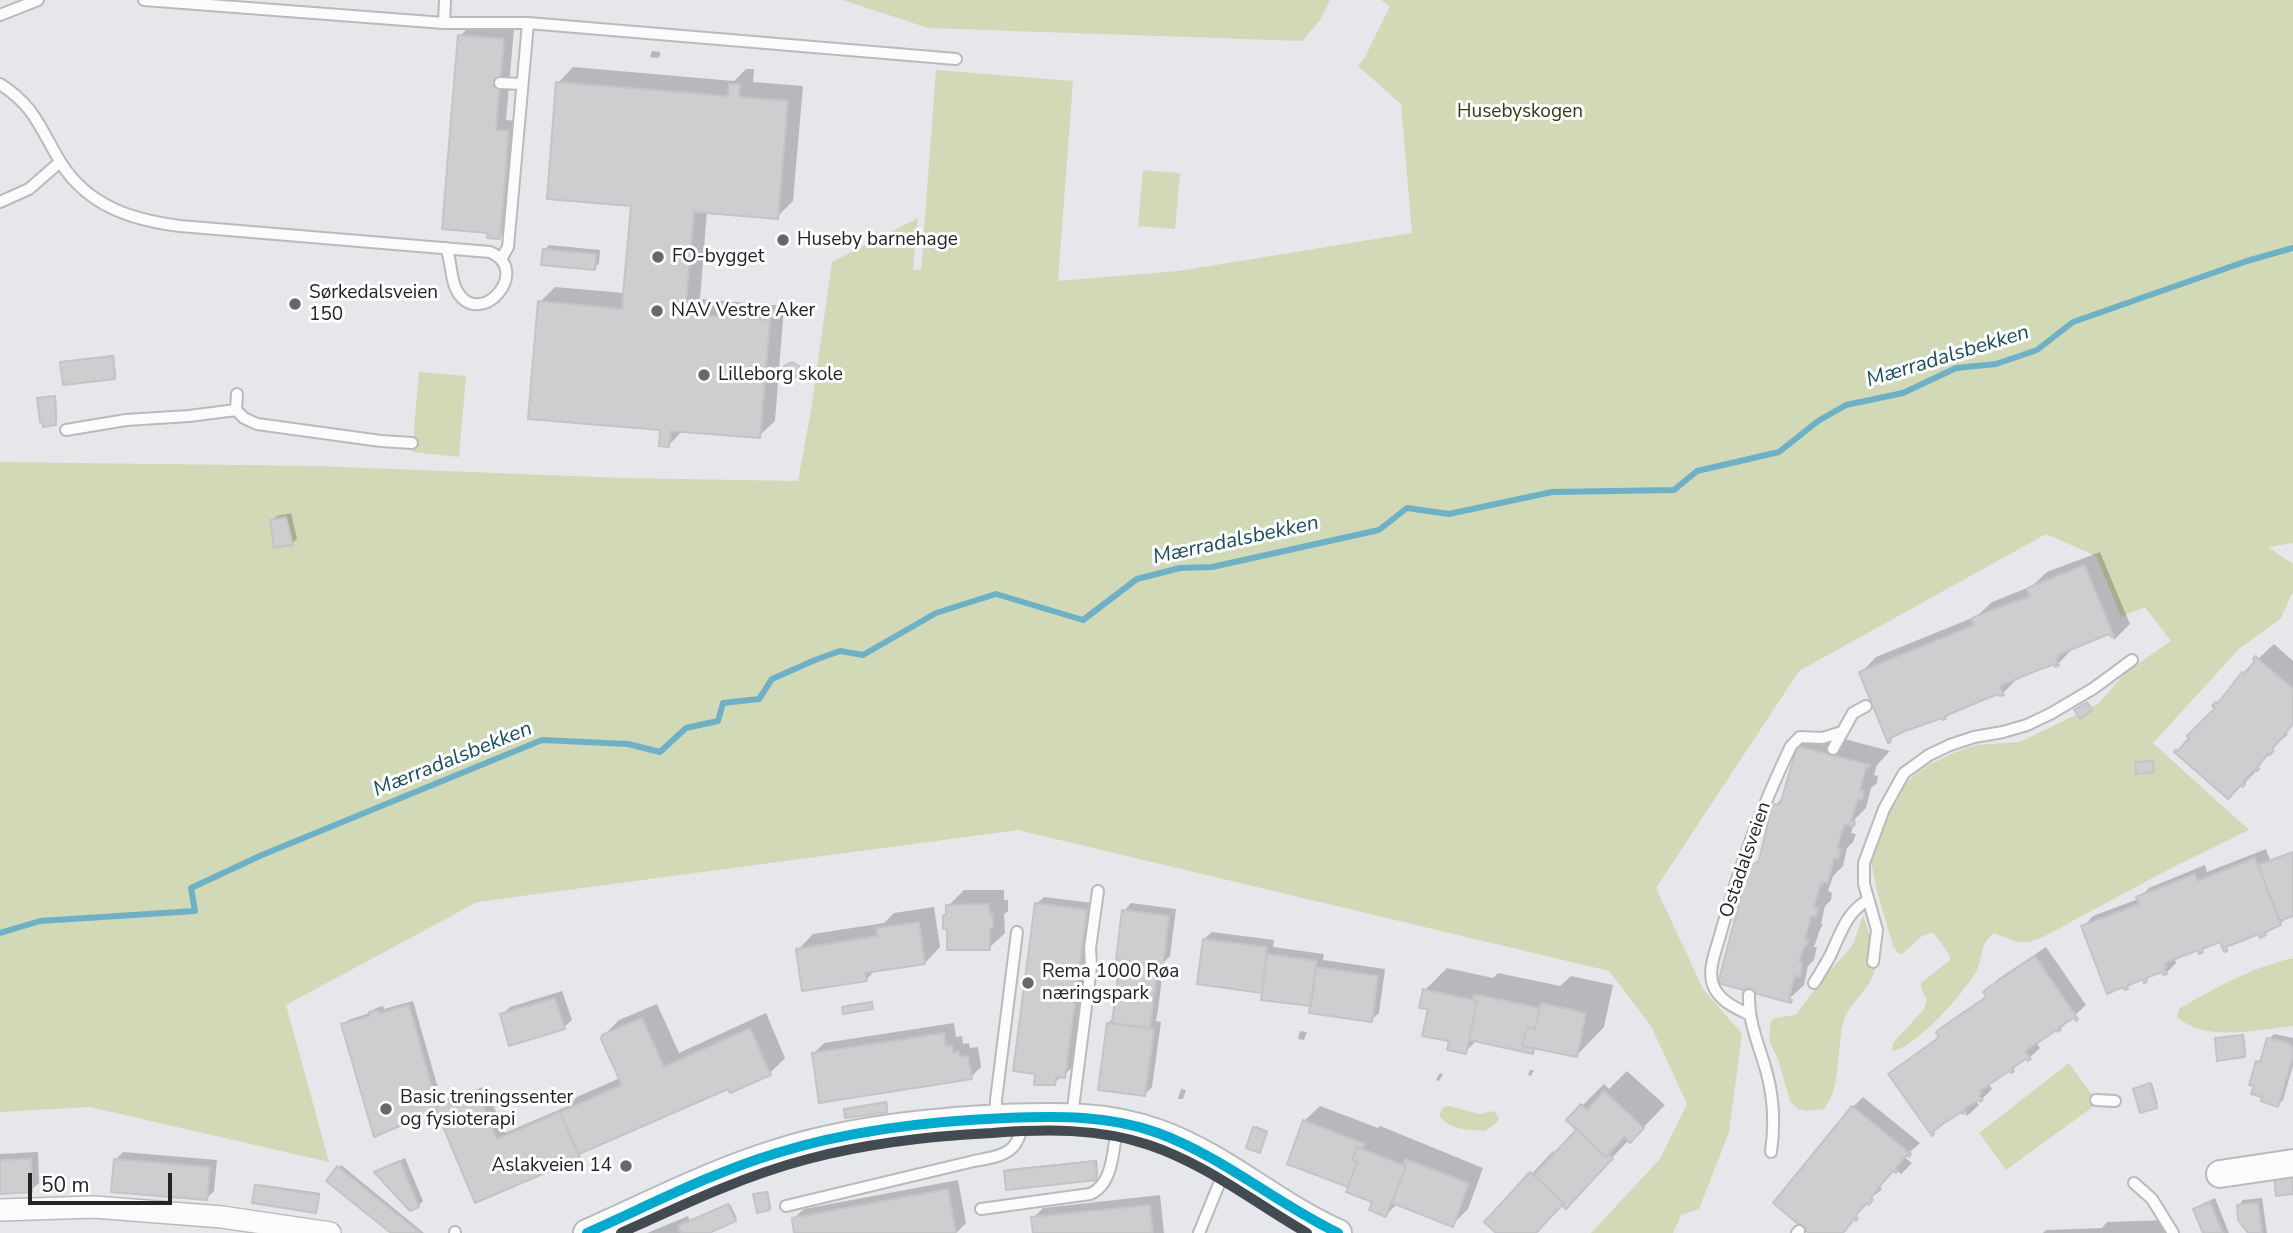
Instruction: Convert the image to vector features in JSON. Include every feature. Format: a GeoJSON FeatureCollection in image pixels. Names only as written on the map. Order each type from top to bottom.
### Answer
{"type":"FeatureCollection","features":[{"type":"Feature","properties":{"kind":"street"},"geometry":{"type":"LineString","coordinates":[[587,1233],[732,1170],[788,1150],[883,1130],[996,1118],[1072,1116],[1118,1122],[1159,1133],[1192,1147],[1306,1217],[1338,1233]]}},
{"type":"Feature","properties":{"kind":"street"},"geometry":{"type":"LineString","coordinates":[[2220,1174],[2293,1163]]}},
{"type":"Feature","properties":{"kind":"street"},"geometry":{"type":"LineString","coordinates":[[0,1210],[94,1207],[222,1217],[329,1233]]}},
{"type":"Feature","properties":{"kind":"lane"},"geometry":{"type":"LineString","coordinates":[[0,15],[38,0]]}},
{"type":"Feature","properties":{"kind":"lane"},"geometry":{"type":"LineString","coordinates":[[144,0],[444,23],[528,23],[956,59]]}},
{"type":"Feature","properties":{"kind":"lane"},"geometry":{"type":"LineString","coordinates":[[444,23],[446,0]]}},
{"type":"Feature","properties":{"kind":"lane"},"geometry":{"type":"LineString","coordinates":[[446,248],[456,290],[461,297],[473,303],[489,302],[501,293],[505,276],[501,259],[508,247],[528,23]]}},
{"type":"Feature","properties":{"kind":"lane"},"geometry":{"type":"LineString","coordinates":[[500,83],[521,88]]}},
{"type":"Feature","properties":{"kind":"lane"},"geometry":{"type":"LineString","coordinates":[[0,84],[33,111],[60,162],[78,186],[88,195],[119,212],[202,234],[446,248],[489,252],[501,259]]}},
{"type":"Feature","properties":{"kind":"lane"},"geometry":{"type":"LineString","coordinates":[[0,202],[29,189],[60,162]]}},
{"type":"Feature","properties":{"kind":"lane"},"geometry":{"type":"LineString","coordinates":[[237,394],[236,410],[244,418],[257,424],[367,440],[412,443]]}},
{"type":"Feature","properties":{"kind":"lane"},"geometry":{"type":"LineString","coordinates":[[66,430],[126,420],[236,410]]}},
{"type":"Feature","properties":{"kind":"lane"},"geometry":{"type":"LineString","coordinates":[[1873,962],[1877,930],[1864,884],[1864,863],[1884,808],[1903,773],[1929,755],[1950,745],[2027,725],[2052,713],[2094,688],[2132,660]]}},
{"type":"Feature","properties":{"kind":"lane"},"geometry":{"type":"LineString","coordinates":[[1833,749],[1853,713],[1866,706]]}},
{"type":"Feature","properties":{"kind":"lane","name":"Ostadalsveien"},"geometry":{"type":"LineString","coordinates":[[1749,1016],[1721,997],[1712,982],[1714,959],[1733,889],[1756,823],[1791,746],[1800,737],[1822,738],[1842,732]]}},
{"type":"Feature","properties":{"kind":"lane"},"geometry":{"type":"LineString","coordinates":[[1072,1116],[1098,891]]}},
{"type":"Feature","properties":{"kind":"lane"},"geometry":{"type":"LineString","coordinates":[[1814,983],[1846,921],[1859,905],[1868,900]]}},
{"type":"Feature","properties":{"kind":"lane"},"geometry":{"type":"LineString","coordinates":[[996,1118],[1017,932]]}},
{"type":"Feature","properties":{"kind":"lane"},"geometry":{"type":"LineString","coordinates":[[1749,995],[1749,1016],[1770,1088],[1774,1129],[1771,1152]]}},
{"type":"Feature","properties":{"kind":"lane"},"geometry":{"type":"LineString","coordinates":[[2096,1100],[2115,1101]]}},
{"type":"Feature","properties":{"kind":"lane"},"geometry":{"type":"LineString","coordinates":[[786,1206],[998,1157],[1018,1142],[1022,1117]]}},
{"type":"Feature","properties":{"kind":"lane"},"geometry":{"type":"LineString","coordinates":[[981,1209],[1097,1191],[1110,1168],[1118,1122]]}},
{"type":"Feature","properties":{"kind":"lane"},"geometry":{"type":"LineString","coordinates":[[1199,1233],[1226,1167]]}},
{"type":"Feature","properties":{"kind":"lane"},"geometry":{"type":"LineString","coordinates":[[2134,1182],[2152,1199],[2173,1233]]}},
{"type":"Feature","properties":{"kind":"green space"},"geometry":{"type":"Polygon","coordinates":[[[843,0],[1330,0],[1320,20],[1302,41],[928,28],[843,0]]]}},
{"type":"Feature","properties":{"kind":"green space","name":"Husebyskogen"},"geometry":{"type":"Polygon","coordinates":[[[1381,0],[2293,0],[2293,543],[2268,547],[2293,564],[2293,591],[2281,618],[2239,649],[2153,743],[2249,830],[2171,868],[2041,938],[2017,942],[1994,933],[1984,945],[1977,970],[1951,1004],[1926,1030],[1902,1048],[1892,1051],[1893,1043],[1924,1009],[1927,1000],[1921,983],[1950,960],[1949,954],[1933,932],[1922,936],[1902,954],[1893,946],[1871,861],[1896,796],[1910,779],[1925,767],[1953,753],[1976,745],[2020,742],[2098,704],[2127,671],[2171,641],[2145,607],[2121,617],[2096,556],[2046,534],[1799,671],[1656,888],[1703,989],[1742,1034],[1729,1132],[1699,1209],[1681,1215],[1673,1233],[1591,1233],[1660,1159],[1687,1104],[1651,1026],[1609,971],[1018,830],[477,902],[286,1005],[329,1162],[90,1107],[0,1112],[0,462],[318,466],[623,478],[798,481],[832,262],[918,218],[913,270],[921,270],[936,70],[1073,81],[1058,281],[1179,271],[1412,233],[1401,104],[1358,66],[1390,6],[1381,0]]]}},
{"type":"Feature","properties":{"kind":"green space"},"geometry":{"type":"Polygon","coordinates":[[[1143,170],[1180,173],[1175,229],[1138,226],[1143,170]]]}},
{"type":"Feature","properties":{"kind":"green space"},"geometry":{"type":"Polygon","coordinates":[[[419,372],[466,376],[459,457],[412,452],[419,372]]]}},
{"type":"Feature","properties":{"kind":"green space"},"geometry":{"type":"Polygon","coordinates":[[[1863,915],[1874,956],[1873,975],[1844,1020],[1836,1079],[1830,1100],[1824,1109],[1798,1109],[1790,1101],[1779,1062],[1769,1040],[1771,1021],[1796,1015],[1822,979],[1849,950],[1863,915]]]}},
{"type":"Feature","properties":{"kind":"green space"},"geometry":{"type":"Polygon","coordinates":[[[2293,958],[2293,1026],[2217,1032],[2202,1030],[2177,1017],[2179,1009],[2220,986],[2263,967],[2293,958]]]}},
{"type":"Feature","properties":{"kind":"green space"},"geometry":{"type":"Polygon","coordinates":[[[2069,1063],[2098,1103],[2006,1170],[1979,1133],[2069,1063]]]}},
{"type":"Feature","properties":{"kind":"green space"},"geometry":{"type":"Polygon","coordinates":[[[1443,1107],[1480,1114],[1494,1111],[1499,1118],[1485,1131],[1459,1128],[1448,1124],[1439,1115],[1443,1107]]]}},
{"type":"Feature","properties":{"kind":"building"},"geometry":{"type":"Polygon","coordinates":[[[458,35],[504,39],[496,130],[509,131],[500,239],[487,238],[488,233],[442,229],[458,35]]]}},
{"type":"Feature","properties":{"kind":"building","name":"FO-bygget"},"geometry":{"type":"Polygon","coordinates":[[[556,82],[728,96],[729,84],[740,84],[739,97],[788,101],[778,219],[694,212],[685,314],[770,320],[760,438],[671,431],[669,447],[659,446],[660,430],[528,419],[538,301],[622,309],[631,206],[547,199],[556,82]]]}},
{"type":"Feature","properties":{"kind":"building"},"geometry":{"type":"Polygon","coordinates":[[[543,249],[596,254],[595,270],[541,265],[543,249]]]}},
{"type":"Feature","properties":{"kind":"building"},"geometry":{"type":"Polygon","coordinates":[[[113,356],[115,379],[63,385],[60,362],[113,356]]]}},
{"type":"Feature","properties":{"kind":"building"},"geometry":{"type":"Polygon","coordinates":[[[792,362],[799,366],[798,376],[790,380],[783,375],[784,366],[792,362]]]}},
{"type":"Feature","properties":{"kind":"building"},"geometry":{"type":"Polygon","coordinates":[[[55,396],[56,425],[43,427],[37,398],[55,396]]]}},
{"type":"Feature","properties":{"kind":"building"},"geometry":{"type":"Polygon","coordinates":[[[286,517],[293,545],[274,548],[270,520],[286,517]]]}},
{"type":"Feature","properties":{"kind":"building"},"geometry":{"type":"Polygon","coordinates":[[[2085,566],[2114,636],[2109,634],[2058,655],[2059,658],[2056,659],[2059,665],[2038,670],[2000,686],[2004,695],[1999,694],[1983,700],[1945,716],[1946,719],[1905,731],[1890,738],[1891,742],[1888,743],[1859,672],[1974,625],[1974,617],[2030,596],[2027,589],[2030,587],[2085,566]]]}},
{"type":"Feature","properties":{"kind":"building"},"geometry":{"type":"Polygon","coordinates":[[[2255,656],[2293,689],[2293,724],[2272,749],[2274,751],[2257,767],[2259,769],[2255,769],[2243,782],[2243,787],[2241,785],[2228,799],[2174,752],[2176,749],[2178,751],[2189,738],[2187,736],[2215,708],[2212,706],[2218,703],[2242,672],[2244,674],[2255,661],[2255,656]]]}},
{"type":"Feature","properties":{"kind":"building"},"geometry":{"type":"Polygon","coordinates":[[[2087,702],[2092,710],[2080,719],[2074,710],[2087,702]]]}},
{"type":"Feature","properties":{"kind":"building"},"geometry":{"type":"Polygon","coordinates":[[[1797,746],[1870,765],[1866,768],[1860,790],[1864,791],[1862,800],[1858,799],[1851,821],[1855,823],[1854,826],[1844,826],[1837,848],[1841,849],[1838,859],[1834,858],[1828,883],[1823,882],[1820,885],[1814,907],[1818,908],[1816,917],[1811,916],[1805,939],[1809,939],[1799,961],[1802,962],[1800,977],[1795,976],[1793,982],[1789,999],[1792,1000],[1791,1003],[1718,983],[1749,866],[1752,863],[1758,864],[1772,807],[1774,804],[1780,805],[1797,746]]]}},
{"type":"Feature","properties":{"kind":"building"},"geometry":{"type":"Polygon","coordinates":[[[2153,761],[2154,772],[2136,774],[2135,762],[2153,761]]]}},
{"type":"Feature","properties":{"kind":"building"},"geometry":{"type":"Polygon","coordinates":[[[2293,852],[2293,916],[2280,921],[2258,865],[2293,852]]]}},
{"type":"Feature","properties":{"kind":"building"},"geometry":{"type":"Polygon","coordinates":[[[2255,858],[2281,925],[2265,932],[2266,935],[2260,938],[2259,934],[2226,947],[2227,951],[2224,952],[2220,942],[2202,949],[2203,952],[2199,954],[2198,950],[2165,963],[2167,974],[2163,975],[2162,972],[2146,978],[2147,982],[2144,983],[2143,979],[2127,986],[2128,989],[2123,987],[2107,994],[2081,926],[2139,904],[2136,897],[2195,874],[2197,881],[2255,858]]]}},
{"type":"Feature","properties":{"kind":"building"},"geometry":{"type":"Polygon","coordinates":[[[1035,903],[1087,910],[1065,1078],[1056,1077],[1055,1085],[1034,1085],[1035,1074],[1013,1071],[1035,903]]]}},
{"type":"Feature","properties":{"kind":"building"},"geometry":{"type":"Polygon","coordinates":[[[989,904],[990,915],[993,914],[990,950],[947,950],[947,929],[943,929],[946,905],[989,904]]]}},
{"type":"Feature","properties":{"kind":"building"},"geometry":{"type":"Polygon","coordinates":[[[1122,910],[1169,916],[1163,966],[1116,960],[1122,910]]]}},
{"type":"Feature","properties":{"kind":"building"},"geometry":{"type":"Polygon","coordinates":[[[919,922],[925,964],[865,973],[867,981],[802,991],[796,949],[878,936],[876,928],[919,922]]]}},
{"type":"Feature","properties":{"kind":"building"},"geometry":{"type":"Polygon","coordinates":[[[1203,939],[1267,947],[1262,993],[1197,984],[1203,939]]]}},
{"type":"Feature","properties":{"kind":"building"},"geometry":{"type":"Polygon","coordinates":[[[1267,954],[1317,961],[1311,1006],[1261,1000],[1267,954]]]}},
{"type":"Feature","properties":{"kind":"building"},"geometry":{"type":"Polygon","coordinates":[[[2035,956],[2078,1019],[2076,1021],[2074,1018],[2059,1027],[2061,1030],[2025,1051],[2031,1059],[2026,1059],[2012,1068],[2014,1071],[2009,1071],[1980,1091],[1982,1093],[1979,1095],[1983,1100],[1944,1123],[1932,1136],[1888,1074],[1937,1039],[1938,1030],[1985,998],[1983,992],[1986,989],[2035,956]]]}},
{"type":"Feature","properties":{"kind":"building"},"geometry":{"type":"Polygon","coordinates":[[[1120,960],[1158,965],[1150,1028],[1112,1023],[1120,960]]]}},
{"type":"Feature","properties":{"kind":"building"},"geometry":{"type":"Polygon","coordinates":[[[1316,967],[1378,976],[1372,1022],[1309,1013],[1316,967]]]}},
{"type":"Feature","properties":{"kind":"building"},"geometry":{"type":"Polygon","coordinates":[[[1423,989],[1477,1001],[1466,1054],[1447,1050],[1449,1041],[1422,1036],[1428,1009],[1419,1008],[1423,989]]]}},
{"type":"Feature","properties":{"kind":"building"},"geometry":{"type":"Polygon","coordinates":[[[1474,994],[1540,1008],[1535,1029],[1527,1027],[1522,1046],[1534,1048],[1533,1054],[1469,1040],[1477,1001],[1473,1000],[1474,994]]]}},
{"type":"Feature","properties":{"kind":"building"},"geometry":{"type":"Polygon","coordinates":[[[555,998],[565,1029],[509,1046],[500,1014],[555,998]]]}},
{"type":"Feature","properties":{"kind":"building"},"geometry":{"type":"Polygon","coordinates":[[[872,1002],[873,1009],[843,1014],[842,1007],[872,1002]]]}},
{"type":"Feature","properties":{"kind":"building"},"geometry":{"type":"Polygon","coordinates":[[[1541,1003],[1586,1013],[1577,1057],[1522,1046],[1527,1027],[1535,1029],[1541,1003]]]}},
{"type":"Feature","properties":{"kind":"building"},"geometry":{"type":"Polygon","coordinates":[[[409,1005],[437,1110],[374,1137],[341,1024],[370,1016],[369,1012],[379,1010],[379,1013],[409,1005]]]}},
{"type":"Feature","properties":{"kind":"building"},"geometry":{"type":"Polygon","coordinates":[[[642,1018],[664,1067],[750,1028],[771,1075],[730,1093],[728,1089],[579,1154],[560,1112],[622,1085],[601,1039],[602,1035],[642,1018]]]}},
{"type":"Feature","properties":{"kind":"building"},"geometry":{"type":"Polygon","coordinates":[[[1107,1023],[1154,1029],[1145,1096],[1098,1090],[1107,1023]]]}},
{"type":"Feature","properties":{"kind":"building"},"geometry":{"type":"Polygon","coordinates":[[[944,1033],[946,1046],[952,1045],[953,1053],[959,1052],[960,1057],[968,1056],[972,1079],[819,1103],[812,1053],[944,1033]]]}},
{"type":"Feature","properties":{"kind":"building"},"geometry":{"type":"Polygon","coordinates":[[[2243,1035],[2245,1057],[2217,1061],[2215,1038],[2243,1035]]]}},
{"type":"Feature","properties":{"kind":"building"},"geometry":{"type":"Polygon","coordinates":[[[2267,1038],[2287,1042],[2293,1048],[2293,1057],[2278,1107],[2251,1094],[2254,1086],[2249,1085],[2267,1038]]]}},
{"type":"Feature","properties":{"kind":"building"},"geometry":{"type":"Polygon","coordinates":[[[2150,1083],[2157,1108],[2140,1113],[2133,1089],[2150,1083]]]}},
{"type":"Feature","properties":{"kind":"building"},"geometry":{"type":"Polygon","coordinates":[[[1604,1091],[1644,1128],[1630,1143],[1624,1137],[1606,1157],[1566,1120],[1581,1104],[1587,1110],[1604,1091]]]}},
{"type":"Feature","properties":{"kind":"building"},"geometry":{"type":"Polygon","coordinates":[[[478,1093],[497,1139],[560,1112],[580,1158],[475,1203],[435,1107],[448,1100],[450,1105],[478,1093]]]}},
{"type":"Feature","properties":{"kind":"building"},"geometry":{"type":"Polygon","coordinates":[[[886,1102],[887,1112],[845,1118],[844,1109],[886,1102]]]}},
{"type":"Feature","properties":{"kind":"building"},"geometry":{"type":"Polygon","coordinates":[[[1852,1106],[1911,1154],[1895,1168],[1898,1170],[1896,1173],[1893,1171],[1884,1181],[1871,1198],[1873,1200],[1855,1216],[1858,1218],[1856,1221],[1854,1219],[1845,1231],[1809,1233],[1773,1203],[1852,1106]]]}},
{"type":"Feature","properties":{"kind":"building"},"geometry":{"type":"Polygon","coordinates":[[[1303,1120],[1365,1144],[1362,1149],[1357,1147],[1352,1160],[1357,1162],[1348,1187],[1287,1164],[1303,1120]]]}},
{"type":"Feature","properties":{"kind":"building"},"geometry":{"type":"Polygon","coordinates":[[[1253,1127],[1267,1132],[1260,1153],[1246,1148],[1253,1127]]]}},
{"type":"Feature","properties":{"kind":"building"},"geometry":{"type":"Polygon","coordinates":[[[1577,1129],[1606,1157],[1608,1154],[1613,1158],[1566,1209],[1562,1205],[1564,1203],[1534,1175],[1577,1129]]]}},
{"type":"Feature","properties":{"kind":"building"},"geometry":{"type":"Polygon","coordinates":[[[1357,1147],[1406,1166],[1386,1217],[1369,1210],[1372,1202],[1346,1192],[1357,1162],[1352,1160],[1357,1147]]]}},
{"type":"Feature","properties":{"kind":"building"},"geometry":{"type":"Polygon","coordinates":[[[31,1159],[32,1192],[0,1194],[0,1160],[31,1159]]]}},
{"type":"Feature","properties":{"kind":"building"},"geometry":{"type":"Polygon","coordinates":[[[114,1159],[210,1167],[207,1200],[111,1192],[114,1159]]]}},
{"type":"Feature","properties":{"kind":"building"},"geometry":{"type":"Polygon","coordinates":[[[1405,1159],[1469,1183],[1453,1227],[1392,1203],[1406,1166],[1403,1165],[1405,1159]]]}},
{"type":"Feature","properties":{"kind":"building"},"geometry":{"type":"Polygon","coordinates":[[[400,1161],[419,1207],[410,1211],[374,1172],[400,1161]]]}},
{"type":"Feature","properties":{"kind":"building"},"geometry":{"type":"Polygon","coordinates":[[[1095,1161],[1097,1180],[1006,1190],[1004,1171],[1095,1161]]]}},
{"type":"Feature","properties":{"kind":"building"},"geometry":{"type":"Polygon","coordinates":[[[337,1166],[420,1233],[391,1233],[326,1181],[337,1166]]]}},
{"type":"Feature","properties":{"kind":"building"},"geometry":{"type":"Polygon","coordinates":[[[1530,1172],[1564,1203],[1536,1233],[1496,1233],[1484,1222],[1530,1172]]]}},
{"type":"Feature","properties":{"kind":"building"},"geometry":{"type":"Polygon","coordinates":[[[2293,1174],[2293,1194],[2276,1196],[2274,1176],[2293,1174]]]}},
{"type":"Feature","properties":{"kind":"building"},"geometry":{"type":"Polygon","coordinates":[[[255,1185],[319,1195],[316,1213],[252,1203],[255,1185]]]}},
{"type":"Feature","properties":{"kind":"building"},"geometry":{"type":"Polygon","coordinates":[[[948,1189],[956,1233],[794,1233],[792,1218],[948,1189]]]}},
{"type":"Feature","properties":{"kind":"building"},"geometry":{"type":"Polygon","coordinates":[[[767,1192],[770,1210],[757,1213],[753,1194],[767,1192]]]}},
{"type":"Feature","properties":{"kind":"building"},"geometry":{"type":"Polygon","coordinates":[[[2210,1202],[2223,1233],[2203,1233],[2193,1209],[2210,1202]]]}},
{"type":"Feature","properties":{"kind":"building"},"geometry":{"type":"Polygon","coordinates":[[[2258,1202],[2262,1233],[2248,1233],[2238,1220],[2237,1205],[2258,1202]]]}},
{"type":"Feature","properties":{"kind":"building"},"geometry":{"type":"Polygon","coordinates":[[[728,1204],[736,1221],[709,1233],[681,1233],[678,1226],[728,1204]]]}},
{"type":"Feature","properties":{"kind":"building"},"geometry":{"type":"Polygon","coordinates":[[[1150,1205],[1153,1233],[1033,1233],[1031,1217],[1150,1205]]]}},
{"type":"Feature","properties":{"kind":"waterway","name":"Mærradalsbekken"},"geometry":{"type":"LineString","coordinates":[[0,933],[40,921],[195,911],[191,888],[262,855],[542,740],[628,744],[660,752],[686,728],[718,721],[723,703],[759,699],[772,679],[840,651],[863,655],[936,613],[996,594],[1083,620],[1137,579],[1180,568],[1212,567],[1379,530],[1407,508],[1449,514],[1552,492],[1674,490],[1697,471],[1779,452],[1818,421],[1846,405],[1903,393],[1956,368],[1996,364],[2037,350],[2073,322],[2247,261],[2293,248]]}},
{"type":"Feature","properties":{"kind":"transit line"},"geometry":{"type":"LineString","coordinates":[[587,1233],[728,1170],[805,1145],[919,1124],[1044,1117],[1102,1120],[1158,1133],[1227,1167],[1338,1233]]}},
{"type":"Feature","properties":{"kind":"transit line"},"geometry":{"type":"LineString","coordinates":[[621,1233],[736,1183],[831,1153],[922,1138],[1052,1131],[1111,1135],[1170,1153],[1210,1173],[1307,1233]]}},
{"type":"Feature","properties":{"kind":"place","name":"Huseby barnehage"},"geometry":{"type":"Point","coordinates":[783,240]}},
{"type":"Feature","properties":{"kind":"place","name":"FO-bygget"},"geometry":{"type":"Point","coordinates":[658,257]}},
{"type":"Feature","properties":{"kind":"place","name":"Sørkedalsveien 150"},"geometry":{"type":"Point","coordinates":[295,304]}},
{"type":"Feature","properties":{"kind":"place","name":"NAV Vestre Aker"},"geometry":{"type":"Point","coordinates":[657,311]}},
{"type":"Feature","properties":{"kind":"place","name":"Lilleborg skole"},"geometry":{"type":"Point","coordinates":[704,375]}},
{"type":"Feature","properties":{"kind":"place","name":"Rema 1000 Røa næringspark"},"geometry":{"type":"Point","coordinates":[1028,983]}},
{"type":"Feature","properties":{"kind":"place","name":"Basic treningssenter og fysioterapi"},"geometry":{"type":"Point","coordinates":[386,1109]}},
{"type":"Feature","properties":{"kind":"place","name":"Aslakveien 14"},"geometry":{"type":"Point","coordinates":[626,1166]}}]}
